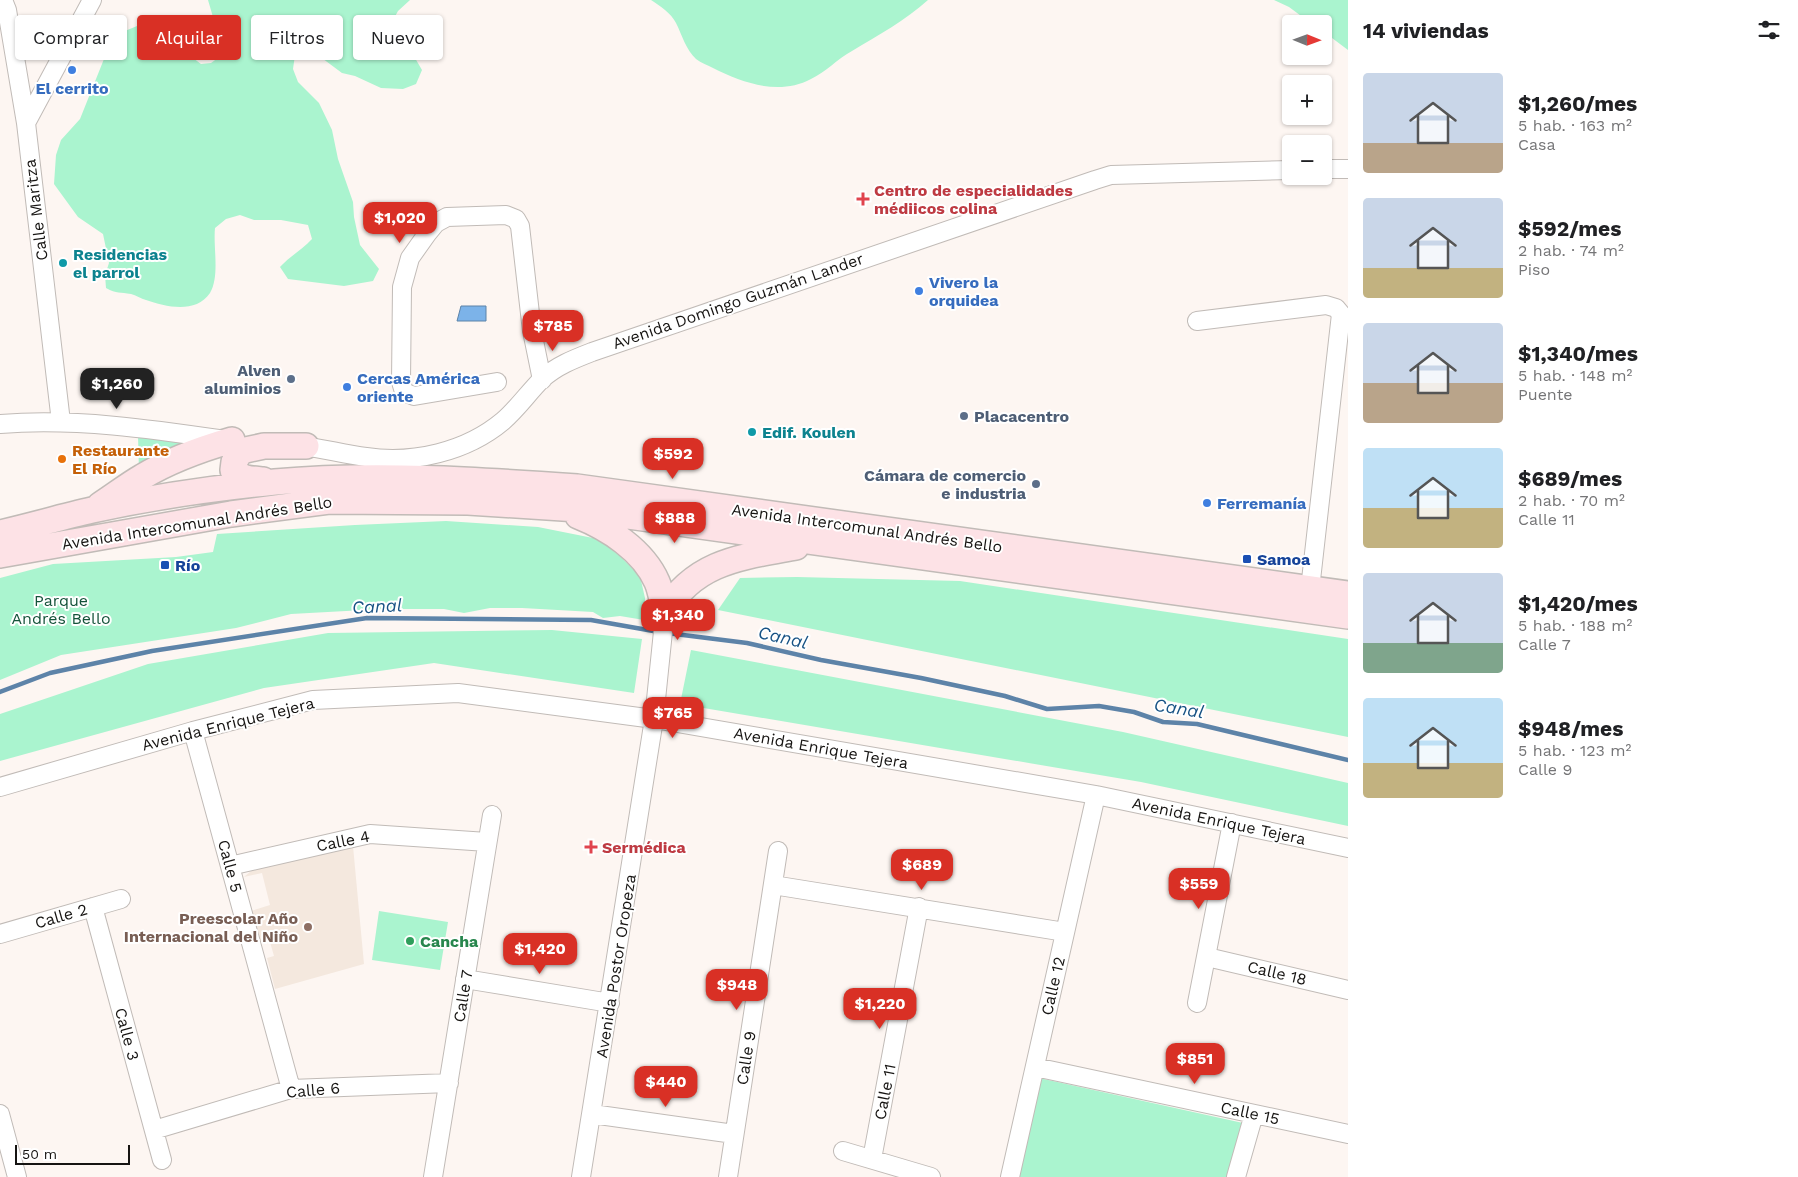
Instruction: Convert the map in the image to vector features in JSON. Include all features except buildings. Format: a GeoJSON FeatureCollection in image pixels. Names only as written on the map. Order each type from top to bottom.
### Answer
{"type":"FeatureCollection","features":[{"type":"Feature","properties":{"kind":"main road"},"geometry":{"type":"LineString","coordinates":[[92,510],[142,477],[170,462],[204,448],[232,440]]}},
{"type":"Feature","properties":{"kind":"main road"},"geometry":{"type":"LineString","coordinates":[[275,482],[246,479],[238,475],[233,470],[237,456],[241,451],[250,448],[306,446]]}},
{"type":"Feature","properties":{"kind":"main road","name":"Avenida Intercomunal Andrés Bello"},"geometry":{"type":"LineString","coordinates":[[0,533],[92,510],[181,494],[275,482],[328,479],[467,480],[577,487],[1348,594]]}},
{"type":"Feature","properties":{"kind":"main road","name":"Avenida Intercomunal Andrés Bello"},"geometry":{"type":"LineString","coordinates":[[0,555],[231,514],[329,501],[468,502],[578,509],[1348,616]]}},
{"type":"Feature","properties":{"kind":"main road"},"geometry":{"type":"LineString","coordinates":[[544,506],[569,512],[594,522],[620,539],[640,557],[656,581],[665,612]]}},
{"type":"Feature","properties":{"kind":"main road"},"geometry":{"type":"LineString","coordinates":[[665,612],[684,586],[699,573],[715,566],[766,552],[817,543]]}},
{"type":"Feature","properties":{"kind":"street"},"geometry":{"type":"LineString","coordinates":[[26,124],[92,0]]}},
{"type":"Feature","properties":{"kind":"street","name":"Calle Maritza"},"geometry":{"type":"LineString","coordinates":[[3,7],[26,124],[61,422]]}},
{"type":"Feature","properties":{"kind":"street"},"geometry":{"type":"LineString","coordinates":[[1332,169],[1348,169]]}},
{"type":"Feature","properties":{"kind":"street","name":"Avenida Domingo Guzmán Lander"},"geometry":{"type":"LineString","coordinates":[[0,424],[61,422],[306,446],[367,458],[420,458],[449,450],[495,428],[518,408],[542,380],[562,364],[628,338],[1094,180],[1111,175],[1282,170]]}},
{"type":"Feature","properties":{"kind":"street"},"geometry":{"type":"LineString","coordinates":[[497,382],[414,396],[404,392],[401,382],[402,287],[410,258],[436,223],[447,217],[506,215],[516,219],[520,226],[532,331],[542,380]]}},
{"type":"Feature","properties":{"kind":"street"},"geometry":{"type":"LineString","coordinates":[[1197,320],[1326,305],[1336,308],[1341,314],[1310,589]]}},
{"type":"Feature","properties":{"kind":"street","name":"Avenida Postor Oropeza"},"geometry":{"type":"LineString","coordinates":[[581,1177],[654,719],[665,612]]}},
{"type":"Feature","properties":{"kind":"street","name":"Avenida Enrique Tejera"},"geometry":{"type":"LineString","coordinates":[[0,786],[193,730],[313,700],[458,694],[654,719],[1096,795],[1348,848]]}},
{"type":"Feature","properties":{"kind":"street","name":"Calle 5"},"geometry":{"type":"LineString","coordinates":[[193,730],[291,1089]]}},
{"type":"Feature","properties":{"kind":"street","name":"Calle 12"},"geometry":{"type":"LineString","coordinates":[[1010,1177],[1096,795]]}},
{"type":"Feature","properties":{"kind":"street","name":"Calle 7"},"geometry":{"type":"LineString","coordinates":[[434,1177],[492,815]]}},
{"type":"Feature","properties":{"kind":"street"},"geometry":{"type":"LineString","coordinates":[[1198,1003],[1232,824]]}},
{"type":"Feature","properties":{"kind":"street","name":"Calle 4"},"geometry":{"type":"LineString","coordinates":[[230,866],[370,834],[488,842]]}},
{"type":"Feature","properties":{"kind":"street","name":"Calle 9"},"geometry":{"type":"LineString","coordinates":[[728,1177],[778,851]]}},
{"type":"Feature","properties":{"kind":"street"},"geometry":{"type":"LineString","coordinates":[[773,885],[1065,932]]}},
{"type":"Feature","properties":{"kind":"street","name":"Calle 2"},"geometry":{"type":"LineString","coordinates":[[0,934],[121,899]]}},
{"type":"Feature","properties":{"kind":"street","name":"Calle 3"},"geometry":{"type":"LineString","coordinates":[[93,907],[162,1160]]}},
{"type":"Feature","properties":{"kind":"street","name":"Calle 11"},"geometry":{"type":"LineString","coordinates":[[872,1158],[919,907]]}},
{"type":"Feature","properties":{"kind":"street","name":"Calle 18"},"geometry":{"type":"LineString","coordinates":[[1207,957],[1348,990]]}},
{"type":"Feature","properties":{"kind":"street"},"geometry":{"type":"LineString","coordinates":[[465,979],[610,1003]]}},
{"type":"Feature","properties":{"kind":"street","name":"Calle 15"},"geometry":{"type":"LineString","coordinates":[[1035,1067],[1348,1134]]}},
{"type":"Feature","properties":{"kind":"street","name":"Calle 6"},"geometry":{"type":"LineString","coordinates":[[154,1130],[291,1089],[449,1083]]}},
{"type":"Feature","properties":{"kind":"street"},"geometry":{"type":"LineString","coordinates":[[0,1114],[17,1177]]}},
{"type":"Feature","properties":{"kind":"street"},"geometry":{"type":"LineString","coordinates":[[592,1114],[734,1134]]}},
{"type":"Feature","properties":{"kind":"street"},"geometry":{"type":"LineString","coordinates":[[1236,1177],[1254,1114]]}},
{"type":"Feature","properties":{"kind":"street"},"geometry":{"type":"LineString","coordinates":[[843,1151],[872,1158],[931,1177]]}},
{"type":"Feature","properties":{"kind":"shaded area","name":"Preescolar Año Internacional del Niño"},"geometry":{"type":"Polygon","coordinates":[[[353,846],[364,964],[275,989],[267,958],[274,956],[270,942],[260,944],[251,911],[270,905],[262,873],[244,877],[257,866],[353,846]]]}},
{"type":"Feature","properties":{"kind":"green space"},"geometry":{"type":"Polygon","coordinates":[[[208,0],[410,0],[396,15],[353,15],[353,60],[416,60],[422,70],[416,84],[403,89],[381,88],[355,76],[342,73],[324,60],[343,60],[343,15],[251,15],[251,60],[294,60],[293,69],[298,82],[319,103],[332,130],[338,159],[353,202],[360,245],[379,269],[373,281],[344,286],[288,279],[280,267],[312,239],[308,225],[281,220],[254,220],[240,215],[226,219],[215,228],[215,278],[210,293],[197,304],[180,307],[171,306],[154,303],[131,294],[116,292],[106,288],[105,275],[109,263],[103,234],[78,217],[54,184],[56,155],[61,140],[80,119],[104,60],[127,60],[127,30],[137,26],[137,60],[196,60],[201,64],[211,63],[215,60],[241,60],[241,15],[212,15],[208,0]]]}},
{"type":"Feature","properties":{"kind":"green space"},"geometry":{"type":"Polygon","coordinates":[[[651,0],[928,0],[901,21],[847,54],[811,79],[786,87],[774,87],[749,83],[698,60],[687,47],[674,19],[651,0]]]}},
{"type":"Feature","properties":{"kind":"green space"},"geometry":{"type":"Polygon","coordinates":[[[1274,0],[1348,0],[1348,50],[1332,38],[1332,15],[1300,15],[1274,0]]]}},
{"type":"Feature","properties":{"kind":"green space"},"geometry":{"type":"Polygon","coordinates":[[[138,436],[184,442],[139,471],[138,436]]]}},
{"type":"Feature","properties":{"kind":"green space","name":"Parque Andrés Bello"},"geometry":{"type":"Polygon","coordinates":[[[446,521],[538,527],[598,539],[620,556],[640,576],[645,598],[644,620],[620,616],[603,618],[593,612],[522,608],[490,608],[464,613],[444,609],[383,609],[291,614],[236,628],[61,655],[0,680],[0,578],[53,564],[176,557],[213,552],[217,534],[446,521]]]}},
{"type":"Feature","properties":{"kind":"green space"},"geometry":{"type":"Polygon","coordinates":[[[797,577],[960,581],[1348,639],[1348,737],[718,610],[740,578],[797,577]]]}},
{"type":"Feature","properties":{"kind":"green space"},"geometry":{"type":"Polygon","coordinates":[[[552,630],[642,639],[634,693],[434,663],[264,688],[0,761],[0,714],[148,664],[328,633],[552,630]]]}},
{"type":"Feature","properties":{"kind":"green space"},"geometry":{"type":"Polygon","coordinates":[[[691,650],[1123,732],[1348,783],[1348,826],[1141,782],[680,704],[691,650]]]}},
{"type":"Feature","properties":{"kind":"green space","name":"Cancha"},"geometry":{"type":"Polygon","coordinates":[[[379,911],[448,922],[440,970],[372,960],[379,911]]]}},
{"type":"Feature","properties":{"kind":"green space"},"geometry":{"type":"Polygon","coordinates":[[[1039,1078],[1243,1123],[1227,1177],[1016,1177],[1039,1078]]]}},
{"type":"Feature","properties":{"kind":"water"},"geometry":{"type":"Polygon","coordinates":[[[461,306],[486,306],[486,321],[457,321],[461,306]]]}},
{"type":"Feature","properties":{"kind":"waterway","name":"Canal"},"geometry":{"type":"LineString","coordinates":[[0,692],[50,673],[152,651],[367,618],[591,620],[659,632]]}},
{"type":"Feature","properties":{"kind":"waterway","name":"Canal"},"geometry":{"type":"LineString","coordinates":[[667,633],[747,643],[821,660],[921,678],[1005,696],[1047,709],[1099,706],[1134,712],[1163,722],[1197,724],[1348,760]]}},
{"type":"Feature","properties":{"kind":"place","name":"El cerrito"},"geometry":{"type":"Point","coordinates":[72,70]}},
{"type":"Feature","properties":{"kind":"place","name":"Centro de especialidades médiicos colina"},"geometry":{"type":"Point","coordinates":[863,199]}},
{"type":"Feature","properties":{"kind":"place","name":"Residencias el parrol"},"geometry":{"type":"Point","coordinates":[63,263]}},
{"type":"Feature","properties":{"kind":"place","name":"Vivero la orquidea"},"geometry":{"type":"Point","coordinates":[919,291]}},
{"type":"Feature","properties":{"kind":"place","name":"Alven aluminios"},"geometry":{"type":"Point","coordinates":[291,379]}},
{"type":"Feature","properties":{"kind":"place","name":"Cercas América oriente"},"geometry":{"type":"Point","coordinates":[347,387]}},
{"type":"Feature","properties":{"kind":"place","name":"Placacentro"},"geometry":{"type":"Point","coordinates":[964,416]}},
{"type":"Feature","properties":{"kind":"place","name":"Edif. Koulen"},"geometry":{"type":"Point","coordinates":[752,432]}},
{"type":"Feature","properties":{"kind":"place","name":"Restaurante El Río"},"geometry":{"type":"Point","coordinates":[62,459]}},
{"type":"Feature","properties":{"kind":"place","name":"Cámara de comercio e industria"},"geometry":{"type":"Point","coordinates":[1036,484]}},
{"type":"Feature","properties":{"kind":"place","name":"Ferremanía"},"geometry":{"type":"Point","coordinates":[1207,503]}},
{"type":"Feature","properties":{"kind":"place","name":"Samoa"},"geometry":{"type":"Point","coordinates":[1247,559]}},
{"type":"Feature","properties":{"kind":"place","name":"Río"},"geometry":{"type":"Point","coordinates":[165,565]}},
{"type":"Feature","properties":{"kind":"place","name":"Sermédica"},"geometry":{"type":"Point","coordinates":[591,847]}},
{"type":"Feature","properties":{"kind":"place","name":"Preescolar Año Internacional del Niño"},"geometry":{"type":"Point","coordinates":[308,927]}},
{"type":"Feature","properties":{"kind":"place","name":"Cancha"},"geometry":{"type":"Point","coordinates":[410,941]}}]}
